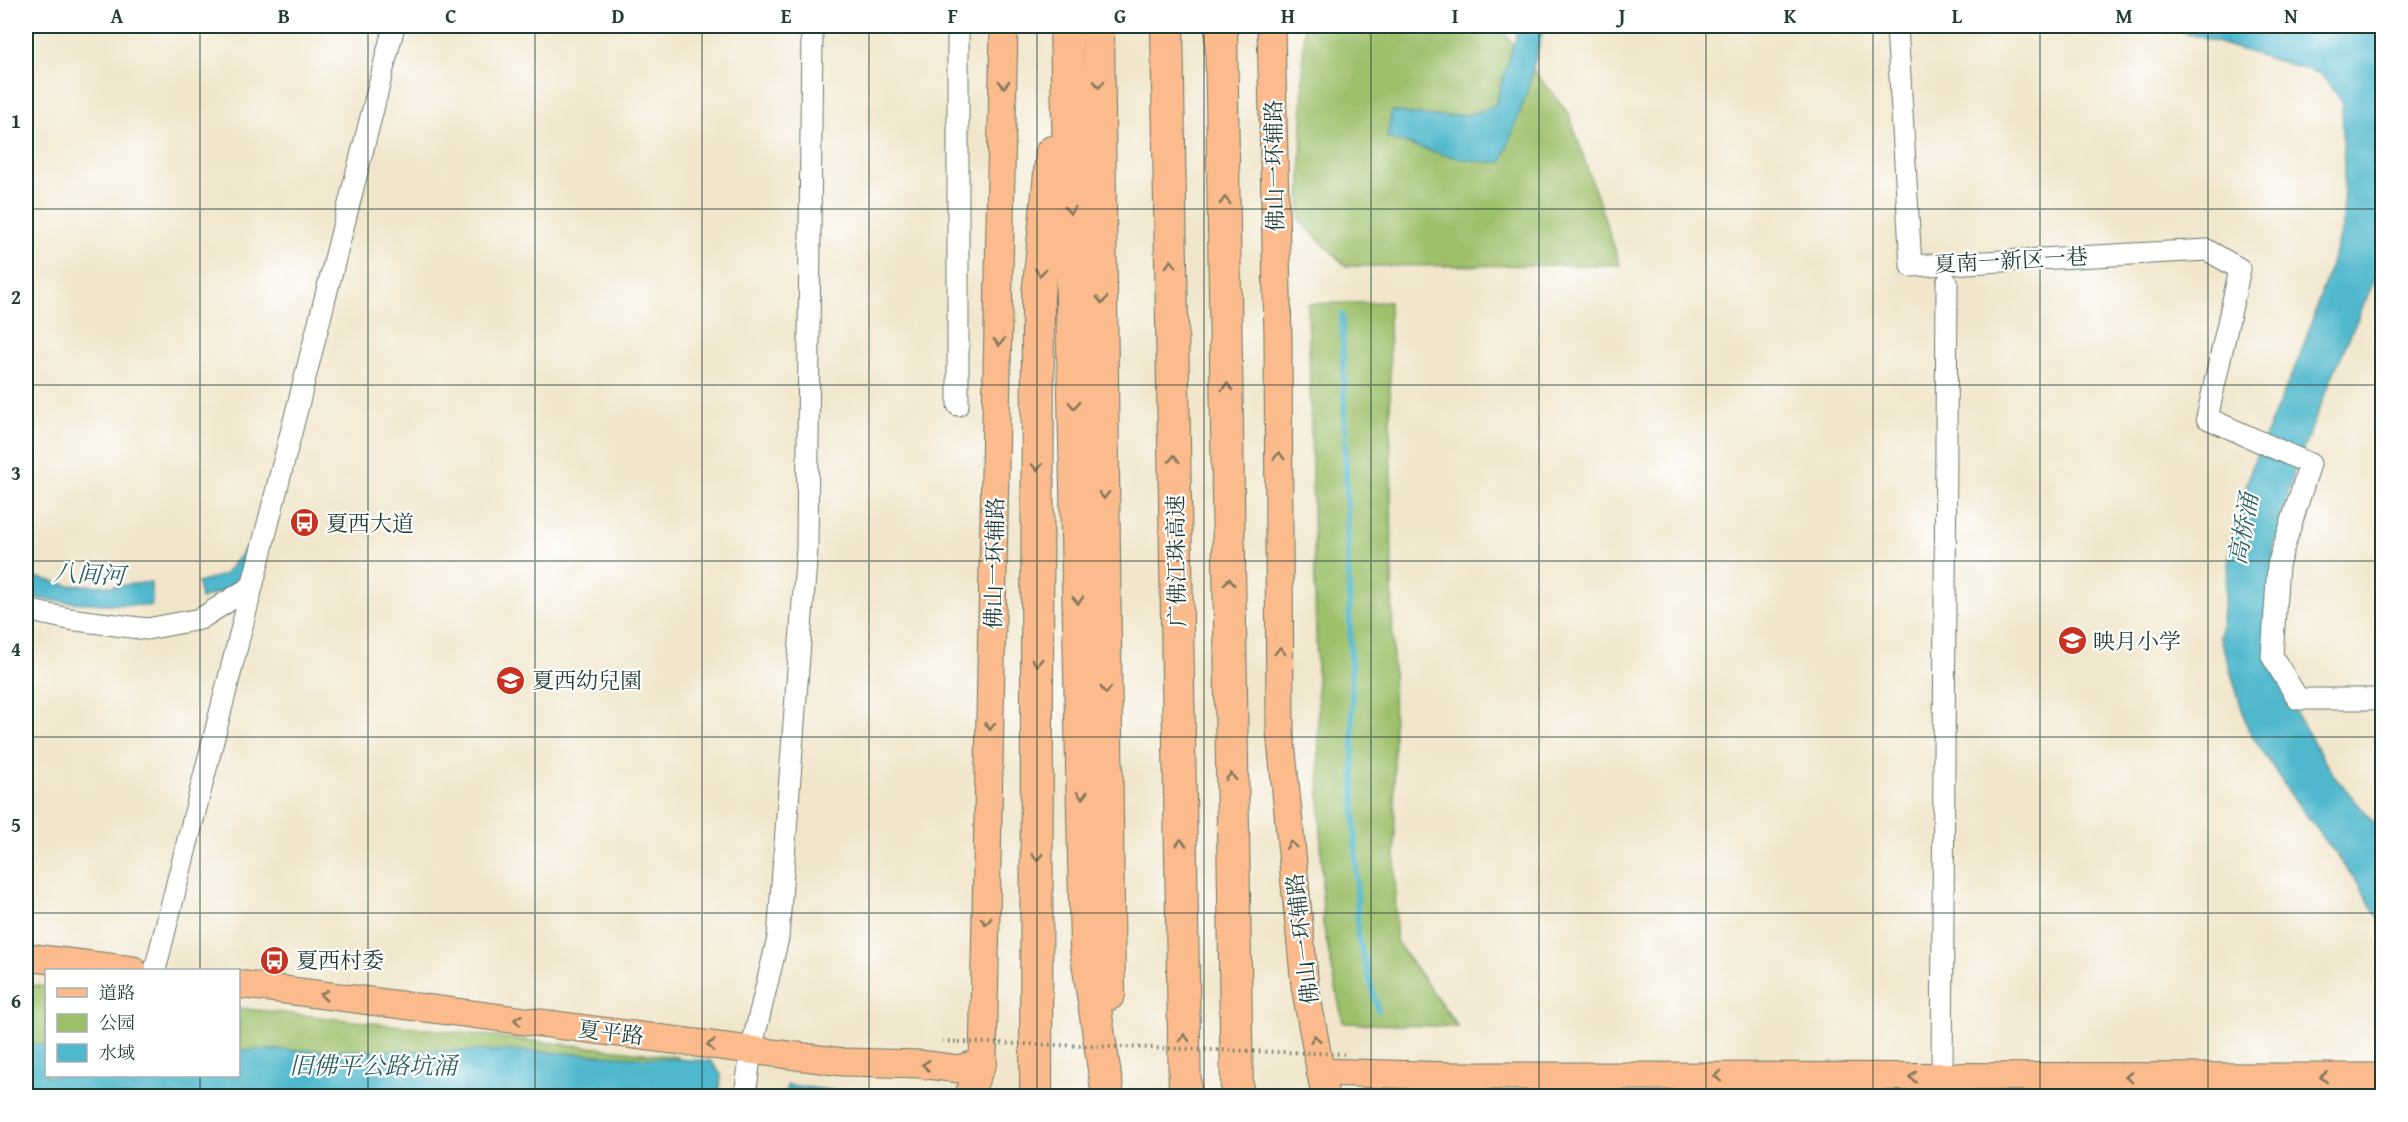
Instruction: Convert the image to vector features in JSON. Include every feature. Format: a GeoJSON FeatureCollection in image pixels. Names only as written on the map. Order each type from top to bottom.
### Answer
{"type":"FeatureCollection","features":[{"type":"Feature","properties":{"kind":"highway"},"geometry":{"type":"LineString","coordinates":[[1036,1096],[1038,296],[1065,26]]}},
{"type":"Feature","properties":{"kind":"highway"},"geometry":{"type":"LineString","coordinates":[[1065,26],[1086,949],[1109,1096]]}},
{"type":"Feature","properties":{"kind":"highway"},"geometry":{"type":"LineString","coordinates":[[1098,26],[1109,1096]]}},
{"type":"Feature","properties":{"kind":"highway","name":"广佛江珠高速"},"geometry":{"type":"LineString","coordinates":[[1167,26],[1185,1096]]}},
{"type":"Feature","properties":{"kind":"highway"},"geometry":{"type":"LineString","coordinates":[[1221,26],[1237,1096]]}},
{"type":"Feature","properties":{"kind":"highway"},"geometry":{"type":"LineString","coordinates":[[1232,878],[1257,1096]]}},
{"type":"Feature","properties":{"kind":"main road","name":"佛山一环辅路"},"geometry":{"type":"LineString","coordinates":[[968,1096],[983,1062],[1004,26]]}},
{"type":"Feature","properties":{"kind":"main road","name":"佛山一环辅路"},"geometry":{"type":"LineString","coordinates":[[1272,26],[1278,351],[1280,731],[1305,986],[1322,1084]]}},
{"type":"Feature","properties":{"kind":"main road"},"geometry":{"type":"LineString","coordinates":[[26,957],[125,969]]}},
{"type":"Feature","properties":{"kind":"main road","name":"夏平路"},"geometry":{"type":"LineString","coordinates":[[240,984],[843,1062],[920,1064],[959,1069],[983,1062]]}},
{"type":"Feature","properties":{"kind":"main road"},"geometry":{"type":"LineString","coordinates":[[1322,1084],[1454,1076],[2382,1077]]}},
{"type":"Feature","properties":{"kind":"street"},"geometry":{"type":"LineString","coordinates":[[155,969],[394,26]]}},
{"type":"Feature","properties":{"kind":"street"},"geometry":{"type":"LineString","coordinates":[[745,1096],[751,1050],[778,938],[807,548],[812,26]]}},
{"type":"Feature","properties":{"kind":"street"},"geometry":{"type":"LineString","coordinates":[[957,26],[957,405]]}},
{"type":"Feature","properties":{"kind":"street","name":"夏南一新区一巷"},"geometry":{"type":"LineString","coordinates":[[1897,26],[1911,266],[2207,250],[2240,269],[2207,418],[2310,464],[2278,565],[2272,656],[2298,699],[2382,699]]}},
{"type":"Feature","properties":{"kind":"street"},"geometry":{"type":"LineString","coordinates":[[1942,1077],[1947,283]]}},
{"type":"Feature","properties":{"kind":"street"},"geometry":{"type":"LineString","coordinates":[[26,610],[69,619],[147,629],[200,619],[252,586]]}},
{"type":"Feature","properties":{"kind":"path"},"geometry":{"type":"LineString","coordinates":[[959,1042],[1344,1054]]}},
{"type":"Feature","properties":{"kind":"green space"},"geometry":{"type":"Polygon","coordinates":[[[1304,26],[1498,26],[1569,114],[1620,265],[1346,266],[1300,221],[1304,26]]]}},
{"type":"Feature","properties":{"kind":"green space"},"geometry":{"type":"Polygon","coordinates":[[[1389,302],[1396,941],[1458,1027],[1343,1023],[1323,924],[1308,304],[1389,302]]]}},
{"type":"Feature","properties":{"kind":"green space"},"geometry":{"type":"Polygon","coordinates":[[[26,984],[45,987],[45,1077],[240,1077],[240,1008],[678,1057],[678,1096],[26,1096],[26,984]]]}},
{"type":"Feature","properties":{"kind":"water"},"geometry":{"type":"Polygon","coordinates":[[[1519,26],[1544,26],[1527,92],[1502,162],[1459,158],[1387,138],[1392,111],[1417,115],[1458,116],[1495,105],[1519,26]]]}},
{"type":"Feature","properties":{"kind":"water","name":"高桥涌"},"geometry":{"type":"Polygon","coordinates":[[[2163,26],[2310,26],[2343,34],[2382,34],[2382,263],[2294,472],[2274,548],[2270,623],[2288,699],[2329,769],[2382,833],[2382,925],[2357,882],[2289,792],[2248,729],[2220,637],[2231,540],[2253,463],[2300,356],[2343,228],[2342,103],[2321,74],[2163,26]]]}},
{"type":"Feature","properties":{"kind":"water"},"geometry":{"type":"Polygon","coordinates":[[[247,547],[257,552],[247,577],[230,588],[201,599],[198,583],[225,574],[247,547]]]}},
{"type":"Feature","properties":{"kind":"water"},"geometry":{"type":"Polygon","coordinates":[[[26,575],[68,585],[116,586],[151,582],[152,606],[65,602],[26,597],[26,575]]]}},
{"type":"Feature","properties":{"kind":"water","name":"旧佛平公路坑涌"},"geometry":{"type":"Polygon","coordinates":[[[26,1043],[45,1045],[45,1077],[240,1077],[240,1050],[524,1051],[711,1061],[721,1075],[718,1096],[26,1096],[26,1043]]]}},
{"type":"Feature","properties":{"kind":"water"},"geometry":{"type":"Polygon","coordinates":[[[787,1085],[881,1096],[786,1096],[787,1085]]]}},
{"type":"Feature","properties":{"kind":"waterway"},"geometry":{"type":"LineString","coordinates":[[1342,315],[1358,937],[1378,1010]]}},
{"type":"Feature","properties":{"kind":"place","name":"夏西大道"},"geometry":{"type":"Point","coordinates":[305,523]}},
{"type":"Feature","properties":{"kind":"place","name":"映月小学"},"geometry":{"type":"Point","coordinates":[2072,641]}},
{"type":"Feature","properties":{"kind":"place","name":"夏西幼兒園"},"geometry":{"type":"Point","coordinates":[511,680]}},
{"type":"Feature","properties":{"kind":"place","name":"夏西村委"},"geometry":{"type":"Point","coordinates":[275,960]}},
{"type":"Feature","properties":{"kind":"water label","name":"八间河"},"geometry":{"type":"Point","coordinates":[89,574]}}]}
